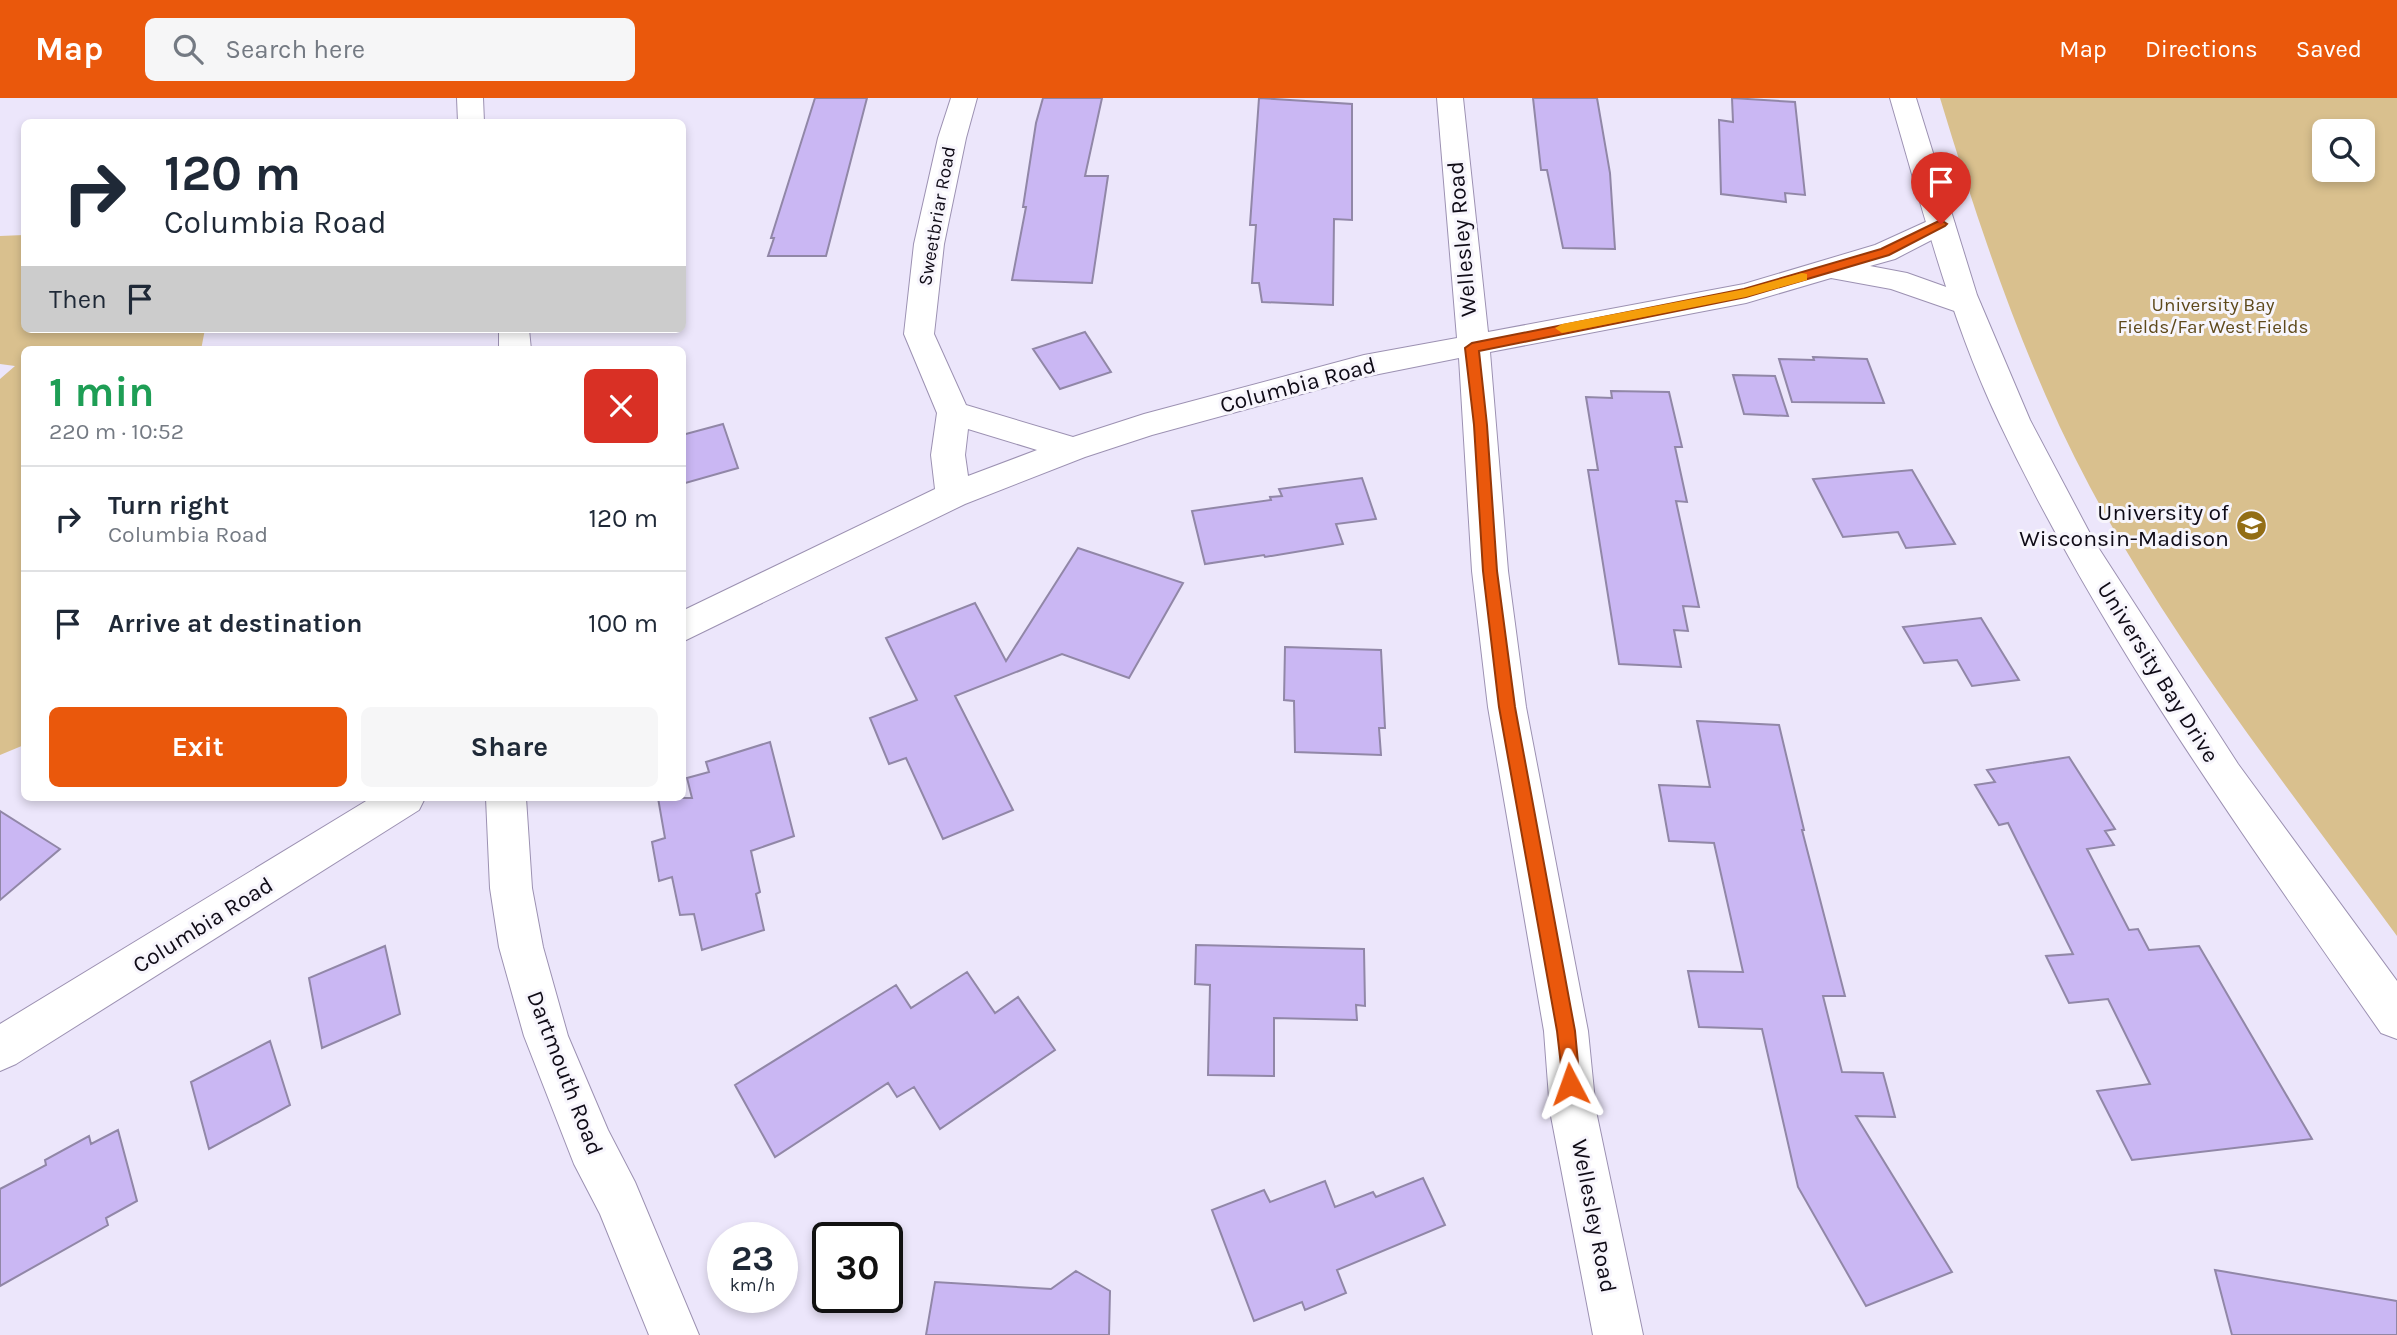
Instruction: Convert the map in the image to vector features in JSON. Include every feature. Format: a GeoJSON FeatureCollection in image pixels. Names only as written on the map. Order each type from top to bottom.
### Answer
{"type":"FeatureCollection","features":[{"type":"Feature","properties":{"kind":"street"},"geometry":{"type":"LineString","coordinates":[[470,98],[471,119]]}},
{"type":"Feature","properties":{"kind":"street","name":"Sweetbriar Road"},"geometry":{"type":"LineString","coordinates":[[953,413],[919,334],[929,244],[952,138],[964,98]]}},
{"type":"Feature","properties":{"kind":"street","name":"Wellesley Road"},"geometry":{"type":"LineString","coordinates":[[1450,98],[1480,425],[1490,571],[1507,707],[1566,1031],[1573,1111],[1618,1335]]}},
{"type":"Feature","properties":{"kind":"street","name":"University Bay Drive"},"geometry":{"type":"LineString","coordinates":[[1903,98],[1966,305],[2014,420],[2080,549],[2224,776],[2397,1018]]}},
{"type":"Feature","properties":{"kind":"street","name":"Columbia Road"},"geometry":{"type":"LineString","coordinates":[[686,626],[953,495],[1073,449],[1144,426],[1364,366],[1472,348],[1746,293],[1885,252],[1941,224]]}},
{"type":"Feature","properties":{"kind":"street"},"geometry":{"type":"LineString","coordinates":[[1829,269],[1880,276],[1966,305]]}},
{"type":"Feature","properties":{"kind":"street"},"geometry":{"type":"LineString","coordinates":[[953,495],[948,455],[953,413],[1073,449]]}},
{"type":"Feature","properties":{"kind":"street","name":"Columbia Road"},"geometry":{"type":"LineString","coordinates":[[0,1049],[400,801]]}},
{"type":"Feature","properties":{"kind":"street","name":"Dartmouth Road"},"geometry":{"type":"LineString","coordinates":[[506,801],[511,888],[521,947],[546,1036],[591,1147],[618,1199],[674,1335]]}},
{"type":"Feature","properties":{"kind":"green space","name":"University Bay Fields/Far West Fields"},"geometry":{"type":"Polygon","coordinates":[[[1940,98],[2397,98],[2397,936],[2236,717],[2123,546],[2090,487],[2045,393],[1988,247],[1940,98]]]}},
{"type":"Feature","properties":{"kind":"green space"},"geometry":{"type":"Polygon","coordinates":[[[21,235],[21,333],[204,333],[202,346],[21,346],[21,746],[0,755],[0,379],[15,366],[0,364],[0,236],[21,235]]]}},
{"type":"Feature","properties":{"kind":"building"},"geometry":{"type":"Polygon","coordinates":[[[815,98],[867,98],[826,256],[768,256],[774,238],[771,238],[815,98]]]}},
{"type":"Feature","properties":{"kind":"building"},"geometry":{"type":"Polygon","coordinates":[[[1043,98],[1102,98],[1085,176],[1108,176],[1092,283],[1012,280],[1026,207],[1023,207],[1036,123],[1043,98]]]}},
{"type":"Feature","properties":{"kind":"building"},"geometry":{"type":"Polygon","coordinates":[[[1259,98],[1352,104],[1352,220],[1334,219],[1333,305],[1262,302],[1259,283],[1252,283],[1256,225],[1250,225],[1259,98]]]}},
{"type":"Feature","properties":{"kind":"building"},"geometry":{"type":"Polygon","coordinates":[[[1533,98],[1597,98],[1610,173],[1615,249],[1563,248],[1547,170],[1541,170],[1533,98]]]}},
{"type":"Feature","properties":{"kind":"building"},"geometry":{"type":"Polygon","coordinates":[[[1732,98],[1795,102],[1805,195],[1785,193],[1786,202],[1721,194],[1719,120],[1733,122],[1732,98]]]}},
{"type":"Feature","properties":{"kind":"building"},"geometry":{"type":"Polygon","coordinates":[[[1085,332],[1111,372],[1060,389],[1033,349],[1085,332]]]}},
{"type":"Feature","properties":{"kind":"building"},"geometry":{"type":"Polygon","coordinates":[[[1813,357],[1867,359],[1884,403],[1792,402],[1779,359],[1814,360],[1813,357]]]}},
{"type":"Feature","properties":{"kind":"building"},"geometry":{"type":"Polygon","coordinates":[[[1733,375],[1775,376],[1788,416],[1744,414],[1733,375]]]}},
{"type":"Feature","properties":{"kind":"building"},"geometry":{"type":"Polygon","coordinates":[[[1611,391],[1669,392],[1682,447],[1675,447],[1687,502],[1676,501],[1699,607],[1683,606],[1688,631],[1674,630],[1681,667],[1619,664],[1588,470],[1598,470],[1586,397],[1612,398],[1611,391]]]}},
{"type":"Feature","properties":{"kind":"building"},"geometry":{"type":"Polygon","coordinates":[[[723,424],[738,468],[686,483],[686,434],[723,424]]]}},
{"type":"Feature","properties":{"kind":"building"},"geometry":{"type":"Polygon","coordinates":[[[1912,470],[1955,544],[1906,548],[1898,532],[1843,537],[1813,479],[1912,470]]]}},
{"type":"Feature","properties":{"kind":"building"},"geometry":{"type":"Polygon","coordinates":[[[1362,478],[1376,519],[1336,524],[1343,544],[1205,564],[1192,511],[1271,500],[1270,497],[1282,496],[1279,489],[1362,478]]]}},
{"type":"Feature","properties":{"kind":"building"},"geometry":{"type":"Polygon","coordinates":[[[1078,548],[1183,583],[1129,678],[1062,654],[955,696],[1013,810],[943,839],[906,758],[889,764],[870,718],[917,700],[886,638],[975,603],[1006,661],[1078,548]]]}},
{"type":"Feature","properties":{"kind":"building"},"geometry":{"type":"Polygon","coordinates":[[[1981,618],[2019,680],[1972,686],[1957,660],[1924,663],[1903,627],[1981,618]]]}},
{"type":"Feature","properties":{"kind":"building"},"geometry":{"type":"Polygon","coordinates":[[[1285,647],[1381,650],[1385,728],[1379,728],[1381,755],[1295,752],[1294,701],[1284,700],[1285,647]]]}},
{"type":"Feature","properties":{"kind":"building"},"geometry":{"type":"Polygon","coordinates":[[[1697,721],[1779,725],[1802,830],[1845,996],[1823,996],[1842,1072],[1883,1073],[1895,1117],[1856,1116],[1952,1272],[1866,1306],[1798,1187],[1762,1029],[1699,1027],[1688,971],[1743,972],[1714,843],[1669,841],[1659,785],[1710,787],[1697,721]]]}},
{"type":"Feature","properties":{"kind":"building"},"geometry":{"type":"Polygon","coordinates":[[[770,742],[794,836],[751,851],[760,892],[756,894],[764,930],[702,950],[694,914],[680,915],[672,877],[659,881],[652,842],[665,838],[659,801],[686,801],[686,798],[692,798],[687,778],[709,772],[706,762],[770,742]]]}},
{"type":"Feature","properties":{"kind":"building"},"geometry":{"type":"Polygon","coordinates":[[[2069,757],[2115,829],[2105,831],[2114,845],[2087,849],[2129,930],[2138,929],[2149,950],[2199,946],[2312,1139],[2132,1160],[2097,1091],[2150,1084],[2108,999],[2069,1003],[2046,956],[2073,954],[2008,823],[1999,825],[1975,785],[1995,782],[1987,770],[2069,757]]]}},
{"type":"Feature","properties":{"kind":"building"},"geometry":{"type":"Polygon","coordinates":[[[0,811],[60,849],[0,900],[0,811]]]}},
{"type":"Feature","properties":{"kind":"building"},"geometry":{"type":"Polygon","coordinates":[[[1196,945],[1364,949],[1365,1006],[1356,1005],[1357,1020],[1274,1018],[1274,1076],[1208,1075],[1210,985],[1195,984],[1196,945]]]}},
{"type":"Feature","properties":{"kind":"building"},"geometry":{"type":"Polygon","coordinates":[[[385,946],[400,1014],[322,1048],[309,978],[385,946]]]}},
{"type":"Feature","properties":{"kind":"building"},"geometry":{"type":"Polygon","coordinates":[[[967,972],[995,1013],[1018,997],[1055,1050],[940,1129],[914,1087],[897,1097],[888,1083],[775,1157],[735,1085],[896,985],[911,1008],[967,972]]]}},
{"type":"Feature","properties":{"kind":"building"},"geometry":{"type":"Polygon","coordinates":[[[270,1041],[290,1105],[209,1149],[191,1082],[270,1041]]]}},
{"type":"Feature","properties":{"kind":"building"},"geometry":{"type":"Polygon","coordinates":[[[118,1130],[137,1201],[106,1218],[108,1225],[0,1286],[0,1189],[46,1165],[45,1160],[89,1136],[91,1144],[118,1130]]]}},
{"type":"Feature","properties":{"kind":"building"},"geometry":{"type":"Polygon","coordinates":[[[1423,1178],[1445,1225],[1337,1270],[1346,1293],[1305,1310],[1302,1302],[1254,1321],[1212,1210],[1264,1190],[1270,1202],[1325,1181],[1335,1207],[1373,1192],[1376,1197],[1423,1178]]]}},
{"type":"Feature","properties":{"kind":"building"},"geometry":{"type":"Polygon","coordinates":[[[2215,1270],[2397,1301],[2397,1335],[2232,1335],[2215,1270]]]}},
{"type":"Feature","properties":{"kind":"building"},"geometry":{"type":"Polygon","coordinates":[[[1076,1271],[1110,1291],[1109,1335],[926,1335],[935,1282],[1051,1289],[1076,1271]]]}},
{"type":"Feature","properties":{"kind":"slow traffic"},"geometry":{"type":"LineString","coordinates":[[1562,328],[1746,293],[1802,277]]}},
{"type":"Feature","properties":{"kind":"place","name":"University of Wisconsin-Madison"},"geometry":{"type":"Point","coordinates":[2252,525]}},
{"type":"Feature","properties":{"kind":"route"},"geometry":{"type":"LineString","coordinates":[[1570,1084],[1566,1031],[1507,707],[1490,571],[1472,348],[1746,293],[1885,252],[1941,224]]}}]}
